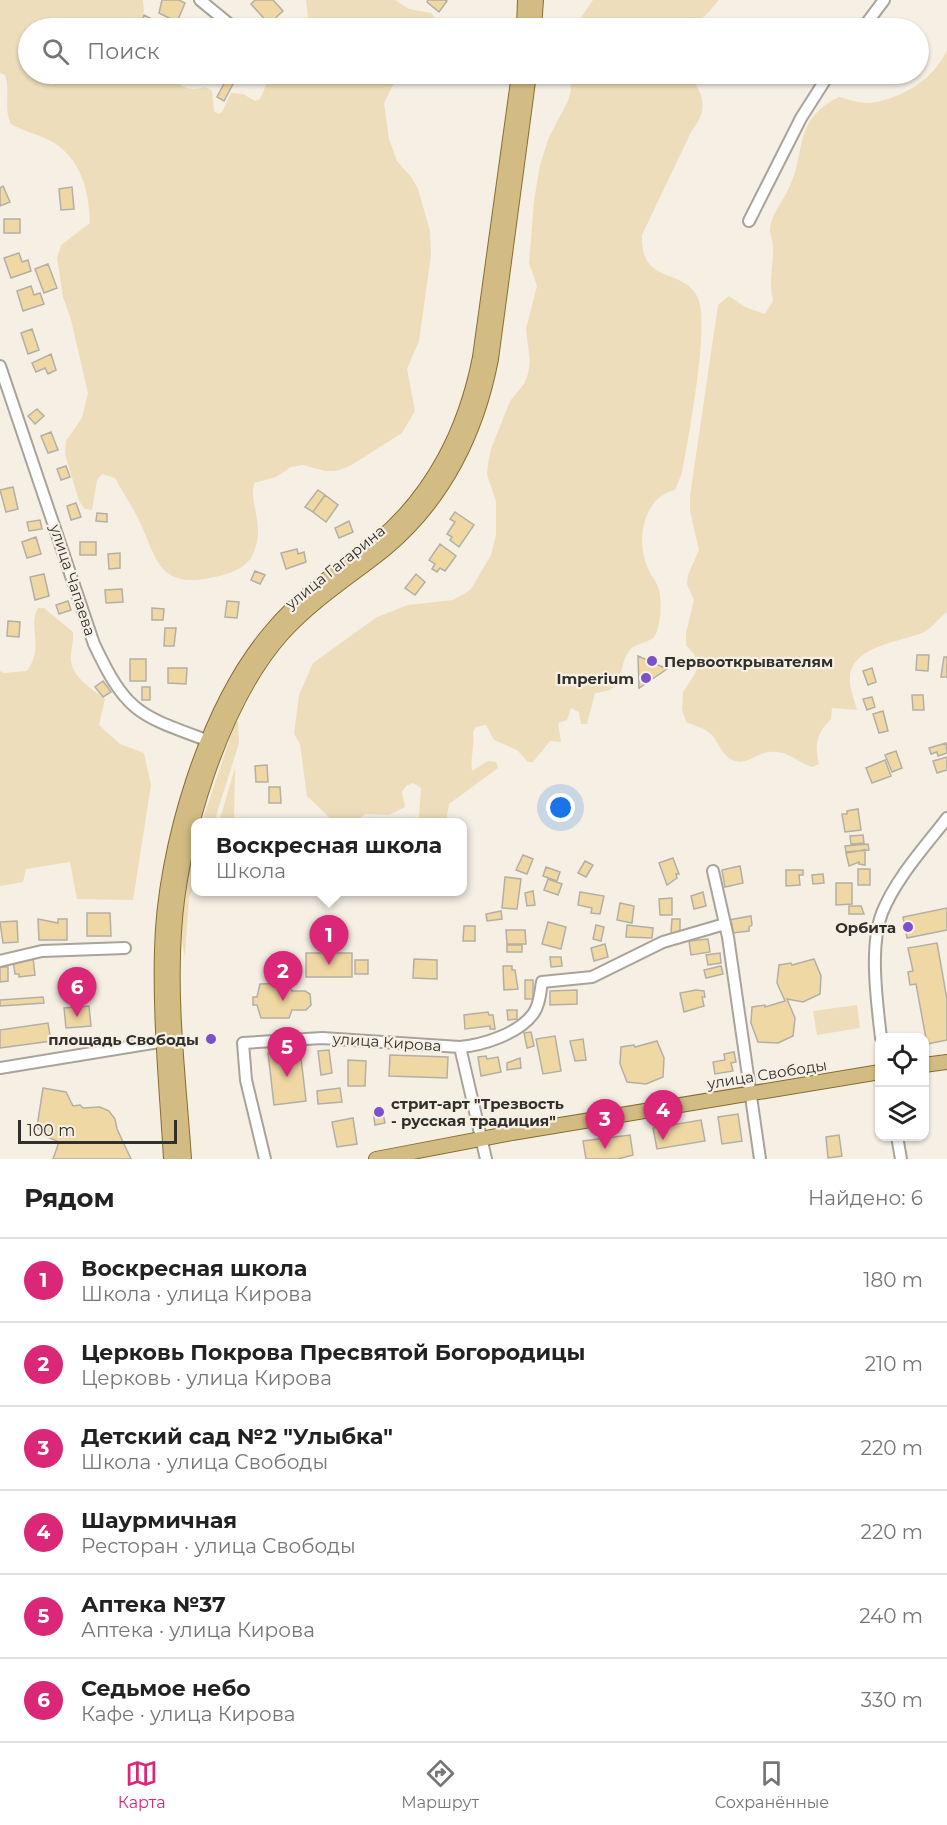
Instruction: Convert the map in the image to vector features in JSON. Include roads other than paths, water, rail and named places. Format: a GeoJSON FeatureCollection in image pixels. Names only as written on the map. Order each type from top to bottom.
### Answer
{"type":"FeatureCollection","features":[{"type":"Feature","properties":{"kind":"main road"},"geometry":{"type":"LineString","coordinates":[[524,18],[525,0]]}},
{"type":"Feature","properties":{"kind":"main road"},"geometry":{"type":"LineString","coordinates":[[535,18],[536,0]]}},
{"type":"Feature","properties":{"kind":"main road","name":"улица Гагарина"},"geometry":{"type":"LineString","coordinates":[[171,1159],[162,951],[166,898],[179,835],[209,741],[234,686],[274,628],[310,593],[377,541],[403,517],[426,489],[456,438],[474,389],[480,357],[518,84]]}},
{"type":"Feature","properties":{"kind":"main road","name":"улица Гагарина"},"geometry":{"type":"LineString","coordinates":[[196,818],[230,716],[250,679],[271,648],[316,600],[387,547],[412,523],[436,494],[467,442],[485,392],[491,358],[529,84]]}},
{"type":"Feature","properties":{"kind":"main road","name":"улица Гагарина"},"geometry":{"type":"LineString","coordinates":[[184,1159],[174,979],[174,931],[185,856],[191,835]]}},
{"type":"Feature","properties":{"kind":"main road"},"geometry":{"type":"LineString","coordinates":[[929,1064],[947,1062]]}},
{"type":"Feature","properties":{"kind":"main road","name":"улица Свободы"},"geometry":{"type":"LineString","coordinates":[[376,1159],[480,1139],[875,1073]]}},
{"type":"Feature","properties":{"kind":"street"},"geometry":{"type":"LineString","coordinates":[[200,0],[222,18]]}},
{"type":"Feature","properties":{"kind":"street"},"geometry":{"type":"LineString","coordinates":[[536,18],[543,0]]}},
{"type":"Feature","properties":{"kind":"street"},"geometry":{"type":"LineString","coordinates":[[870,18],[884,0]]}},
{"type":"Feature","properties":{"kind":"street"},"geometry":{"type":"LineString","coordinates":[[749,222],[801,118],[823,84]]}},
{"type":"Feature","properties":{"kind":"street","name":"улица Чапаева"},"geometry":{"type":"LineString","coordinates":[[0,366],[94,644],[107,672],[117,689],[135,709],[209,741]]}},
{"type":"Feature","properties":{"kind":"street"},"geometry":{"type":"LineString","coordinates":[[881,1033],[876,969],[877,936],[882,913],[904,875],[947,818]]}},
{"type":"Feature","properties":{"kind":"street"},"geometry":{"type":"LineString","coordinates":[[713,871],[725,924],[760,1159]]}},
{"type":"Feature","properties":{"kind":"street","name":"улица Кирова"},"geometry":{"type":"LineString","coordinates":[[265,1159],[246,1080],[243,1043],[312,1037],[459,1047],[477,1045],[527,1020],[537,1004],[542,982],[592,977],[663,942],[725,924]]}},
{"type":"Feature","properties":{"kind":"street"},"geometry":{"type":"LineString","coordinates":[[0,961],[42,951],[125,948]]}},
{"type":"Feature","properties":{"kind":"street"},"geometry":{"type":"LineString","coordinates":[[0,1068],[165,1041]]}},
{"type":"Feature","properties":{"kind":"street"},"geometry":{"type":"LineString","coordinates":[[459,1047],[486,1159]]}},
{"type":"Feature","properties":{"kind":"street"},"geometry":{"type":"LineString","coordinates":[[898,1141],[901,1159]]}},
{"type":"Feature","properties":{"kind":"place","name":"Первооткрывателям"},"geometry":{"type":"Point","coordinates":[652,661]}},
{"type":"Feature","properties":{"kind":"place","name":"Imperium"},"geometry":{"type":"Point","coordinates":[646,678]}},
{"type":"Feature","properties":{"kind":"place","name":"Орбита"},"geometry":{"type":"Point","coordinates":[908,927]}},
{"type":"Feature","properties":{"kind":"place","name":"Воскресная школа"},"geometry":{"type":"Point","coordinates":[329,965]}},
{"type":"Feature","properties":{"kind":"place","name":"Церковь Покрова Пресвятой Богородицы"},"geometry":{"type":"Point","coordinates":[283,1001]}},
{"type":"Feature","properties":{"kind":"place","name":"Седьмое небо"},"geometry":{"type":"Point","coordinates":[77,1017]}},
{"type":"Feature","properties":{"kind":"place","name":"площадь Свободы"},"geometry":{"type":"Point","coordinates":[211,1039]}},
{"type":"Feature","properties":{"kind":"place","name":"Аптека №37"},"geometry":{"type":"Point","coordinates":[287,1077]}},
{"type":"Feature","properties":{"kind":"place","name":"стрит-арт \"Трезвость - русская традиция\""},"geometry":{"type":"Point","coordinates":[379,1112]}},
{"type":"Feature","properties":{"kind":"place","name":"Шаурмичная"},"geometry":{"type":"Point","coordinates":[663,1140]}},
{"type":"Feature","properties":{"kind":"place","name":"Детский сад №2 \"Улыбка\""},"geometry":{"type":"Point","coordinates":[605,1149]}}]}
